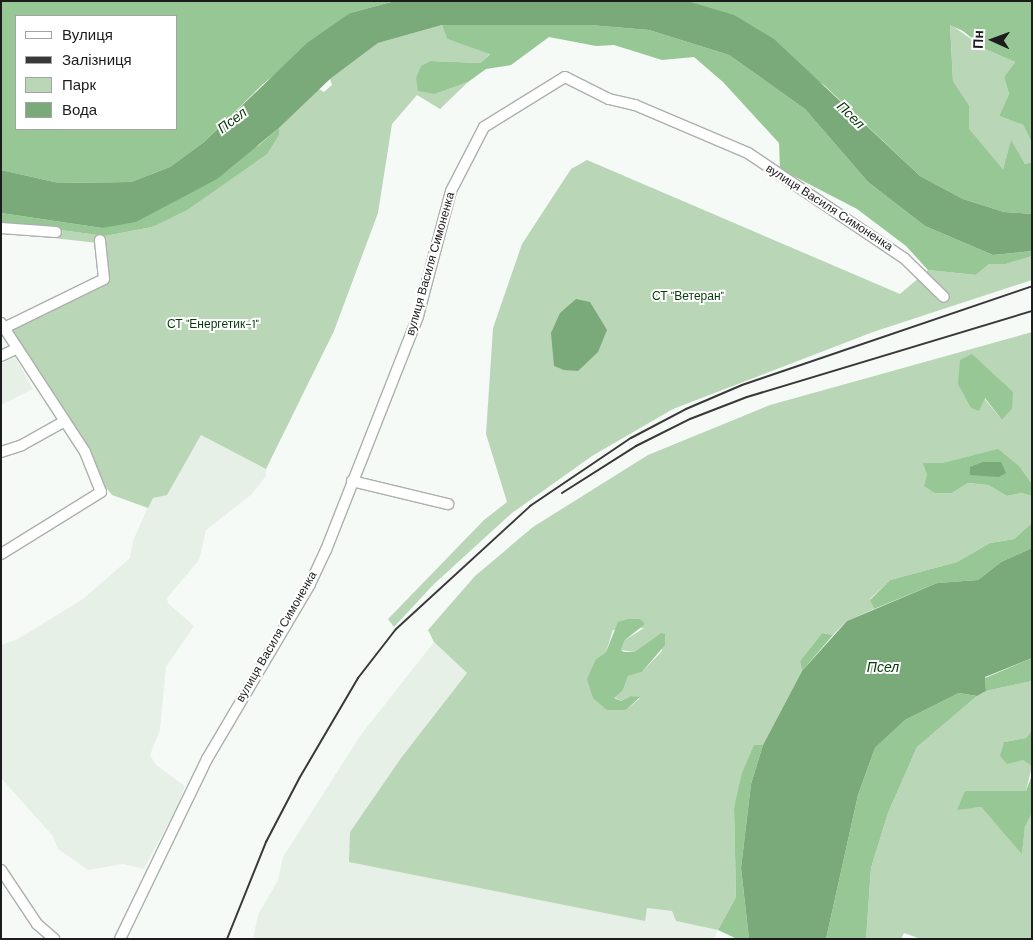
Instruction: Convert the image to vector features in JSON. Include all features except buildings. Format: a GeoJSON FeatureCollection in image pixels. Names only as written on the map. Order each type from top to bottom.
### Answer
{"type":"FeatureCollection","features":[{"type":"Feature","properties":{"kind":"street","name":"вулиця Василя Симоненка"},"geometry":{"type":"LineString","coordinates":[[120,939],[207,759],[310,584],[418,316],[438,230],[451,191],[473,144],[484,127],[565,77],[609,99],[635,105],[748,153],[898,254],[944,297]]}},
{"type":"Feature","properties":{"kind":"street"},"geometry":{"type":"LineString","coordinates":[[1,228],[56,232]]}},
{"type":"Feature","properties":{"kind":"street"},"geometry":{"type":"LineString","coordinates":[[1,554],[101,492],[85,452],[16,349],[3,325],[104,278],[100,240]]}},
{"type":"Feature","properties":{"kind":"street"},"geometry":{"type":"LineString","coordinates":[[1,356],[16,349]]}},
{"type":"Feature","properties":{"kind":"street"},"geometry":{"type":"LineString","coordinates":[[1,452],[22,445],[65,421]]}},
{"type":"Feature","properties":{"kind":"street"},"geometry":{"type":"LineString","coordinates":[[352,481],[448,504]]}},
{"type":"Feature","properties":{"kind":"street"},"geometry":{"type":"LineString","coordinates":[[1,870],[37,924],[54,939]]}},
{"type":"Feature","properties":{"kind":"shaded area"},"geometry":{"type":"Polygon","coordinates":[[[1,1],[395,1],[350,13],[263,84],[204,142],[170,167],[131,182],[59,183],[1,170],[1,1]]]}},
{"type":"Feature","properties":{"kind":"shaded area"},"geometry":{"type":"Polygon","coordinates":[[[687,1],[1032,1],[1032,143],[1023,125],[999,116],[1009,94],[1004,77],[1015,62],[985,49],[963,31],[950,25],[953,81],[969,105],[969,129],[1003,169],[1011,140],[1025,164],[1032,162],[1032,214],[1004,212],[963,199],[920,176],[824,85],[687,1]]]}},
{"type":"Feature","properties":{"kind":"shaded area"},"geometry":{"type":"Polygon","coordinates":[[[442,25],[590,25],[649,30],[729,55],[805,109],[868,182],[925,226],[993,255],[1032,251],[1032,256],[1006,264],[989,264],[976,275],[928,270],[906,246],[857,209],[780,169],[779,143],[723,82],[694,57],[662,60],[614,45],[596,46],[549,37],[511,65],[486,69],[468,82],[435,94],[418,91],[416,78],[421,66],[431,61],[481,63],[490,54],[447,39],[442,25]]]}},
{"type":"Feature","properties":{"kind":"shaded area"},"geometry":{"type":"Polygon","coordinates":[[[279,128],[279,135],[267,154],[187,210],[152,227],[105,236],[1,222],[1,213],[102,228],[259,145],[279,128]]]}},
{"type":"Feature","properties":{"kind":"shaded area"},"geometry":{"type":"Polygon","coordinates":[[[972,354],[1013,392],[1012,409],[1002,420],[985,398],[979,411],[971,408],[958,384],[960,360],[972,354]]]}},
{"type":"Feature","properties":{"kind":"shaded area"},"geometry":{"type":"Polygon","coordinates":[[[15,357],[33,389],[1,405],[1,364],[15,357]]]}},
{"type":"Feature","properties":{"kind":"shaded area"},"geometry":{"type":"Polygon","coordinates":[[[201,435],[266,469],[266,476],[252,494],[206,530],[199,560],[167,598],[168,603],[194,626],[166,667],[160,730],[150,755],[156,765],[185,786],[177,807],[144,869],[123,864],[88,870],[58,849],[52,835],[1,778],[1,645],[18,639],[83,599],[130,558],[133,541],[152,498],[167,494],[201,435]]]}},
{"type":"Feature","properties":{"kind":"shaded area"},"geometry":{"type":"Polygon","coordinates":[[[998,449],[1020,467],[1032,484],[1032,496],[1021,493],[1007,496],[988,485],[968,483],[952,493],[935,493],[924,486],[927,475],[923,463],[942,463],[998,449]]]}},
{"type":"Feature","properties":{"kind":"shaded area"},"geometry":{"type":"Polygon","coordinates":[[[1032,523],[1032,548],[1001,562],[978,580],[937,583],[874,609],[870,600],[890,580],[957,562],[990,543],[1014,539],[1032,523]]]}},
{"type":"Feature","properties":{"kind":"shaded area"},"geometry":{"type":"Polygon","coordinates":[[[628,619],[640,619],[645,624],[625,640],[621,650],[624,652],[634,652],[661,633],[665,634],[665,645],[642,672],[628,676],[623,690],[614,698],[621,701],[631,696],[640,697],[626,710],[607,710],[593,698],[587,679],[596,659],[606,652],[618,622],[628,619]]]}},
{"type":"Feature","properties":{"kind":"shaded area"},"geometry":{"type":"Polygon","coordinates":[[[822,633],[833,635],[802,671],[800,661],[822,633]]]}},
{"type":"Feature","properties":{"kind":"shaded area"},"geometry":{"type":"Polygon","coordinates":[[[434,642],[467,673],[401,758],[350,832],[644,921],[647,908],[672,911],[676,921],[718,930],[714,939],[253,939],[258,915],[278,880],[283,857],[360,736],[434,642]]]}},
{"type":"Feature","properties":{"kind":"shaded area"},"geometry":{"type":"Polygon","coordinates":[[[1032,658],[1032,681],[986,691],[985,678],[1032,658]]]}},
{"type":"Feature","properties":{"kind":"shaded area"},"geometry":{"type":"Polygon","coordinates":[[[959,693],[977,696],[917,747],[888,813],[871,868],[866,939],[826,939],[858,795],[875,748],[905,720],[959,693]]]}},
{"type":"Feature","properties":{"kind":"shaded area"},"geometry":{"type":"Polygon","coordinates":[[[1032,730],[1032,766],[1023,760],[1007,764],[1000,756],[1004,742],[1026,738],[1032,730]]]}},
{"type":"Feature","properties":{"kind":"shaded area"},"geometry":{"type":"Polygon","coordinates":[[[754,745],[763,745],[751,784],[741,868],[749,939],[737,939],[718,930],[736,897],[734,808],[742,773],[754,745]]]}},
{"type":"Feature","properties":{"kind":"shaded area"},"geometry":{"type":"Polygon","coordinates":[[[1032,775],[1032,813],[1025,827],[1022,854],[981,807],[957,810],[965,791],[1026,791],[1032,775]]]}},
{"type":"Feature","properties":{"kind":"green space"},"geometry":{"type":"Polygon","coordinates":[[[950,24],[985,49],[1015,62],[1004,77],[1009,94],[999,116],[1023,125],[1032,143],[1032,162],[1025,164],[1011,141],[1003,169],[968,129],[969,105],[953,81],[950,24]]]}},
{"type":"Feature","properties":{"kind":"green space","name":"СТ \"Енергетик-1\""},"geometry":{"type":"Polygon","coordinates":[[[442,25],[447,39],[490,53],[482,63],[431,61],[435,94],[468,82],[440,109],[417,95],[392,124],[378,213],[334,331],[266,469],[201,435],[167,495],[153,498],[148,508],[112,495],[97,476],[10,328],[107,278],[106,244],[1,232],[1,222],[105,236],[152,227],[279,135],[279,128],[319,89],[324,92],[332,85],[330,79],[378,43],[442,25]]]}},
{"type":"Feature","properties":{"kind":"green space","name":"СТ \"Ветеран\""},"geometry":{"type":"Polygon","coordinates":[[[587,160],[900,294],[928,270],[976,275],[989,264],[1006,264],[1032,256],[1032,280],[873,332],[673,409],[592,456],[512,513],[434,584],[394,627],[388,619],[484,520],[507,502],[486,434],[493,328],[522,244],[571,169],[587,160]]]}},
{"type":"Feature","properties":{"kind":"green space"},"geometry":{"type":"Polygon","coordinates":[[[1032,332],[1032,484],[1020,467],[975,455],[942,463],[924,464],[927,475],[952,493],[968,483],[988,485],[1007,496],[1021,493],[1032,496],[1032,523],[1014,539],[990,543],[957,562],[890,580],[870,599],[874,609],[847,621],[833,635],[822,633],[800,661],[802,671],[763,745],[754,745],[734,808],[736,897],[718,930],[676,921],[672,911],[647,908],[645,921],[349,862],[350,832],[401,758],[467,673],[434,642],[428,630],[475,576],[533,527],[648,455],[770,405],[1032,332]],[[984,398],[1002,420],[1012,409],[984,398]],[[644,628],[613,630],[606,652],[596,659],[593,697],[626,710],[640,698],[631,696],[621,701],[614,697],[623,690],[628,676],[642,672],[662,651],[661,633],[634,652],[621,650],[625,640],[644,628]]]}},
{"type":"Feature","properties":{"kind":"green space"},"geometry":{"type":"Polygon","coordinates":[[[1032,681],[1032,730],[1026,738],[1004,742],[1032,766],[1026,791],[966,791],[958,809],[981,807],[1022,853],[1025,827],[1032,813],[1032,939],[921,939],[904,933],[901,939],[866,939],[871,868],[888,813],[917,747],[977,696],[986,691],[1032,681]]]}},
{"type":"Feature","properties":{"kind":"water","name":"Псел"},"geometry":{"type":"Polygon","coordinates":[[[395,1],[687,1],[734,15],[774,39],[920,176],[963,199],[1004,212],[1032,214],[1032,251],[993,255],[925,226],[868,182],[805,109],[729,55],[649,30],[590,25],[442,25],[378,43],[330,79],[279,128],[217,179],[136,222],[102,228],[1,213],[1,170],[59,183],[131,182],[170,167],[204,142],[307,43],[350,13],[395,1]]]}},
{"type":"Feature","properties":{"kind":"water"},"geometry":{"type":"Polygon","coordinates":[[[576,299],[590,302],[607,330],[598,352],[578,371],[564,370],[554,366],[551,333],[560,313],[576,299]]]}},
{"type":"Feature","properties":{"kind":"water"},"geometry":{"type":"Polygon","coordinates":[[[983,462],[1001,462],[1006,473],[999,477],[970,475],[970,467],[983,462]]]}},
{"type":"Feature","properties":{"kind":"water","name":"Псел"},"geometry":{"type":"Polygon","coordinates":[[[1032,548],[1032,658],[985,677],[986,691],[977,696],[959,693],[905,720],[875,748],[858,795],[826,939],[749,939],[741,868],[751,784],[763,745],[802,671],[847,621],[937,583],[978,580],[1001,562],[1032,548]]]}},
{"type":"Feature","properties":{"kind":"railway"},"geometry":{"type":"LineString","coordinates":[[227,939],[266,842],[300,777],[358,678],[396,629],[530,506],[631,438],[686,409],[742,385],[1032,286]]}},
{"type":"Feature","properties":{"kind":"railway"},"geometry":{"type":"LineString","coordinates":[[562,493],[636,446],[690,419],[747,397],[1032,311]]}}]}
